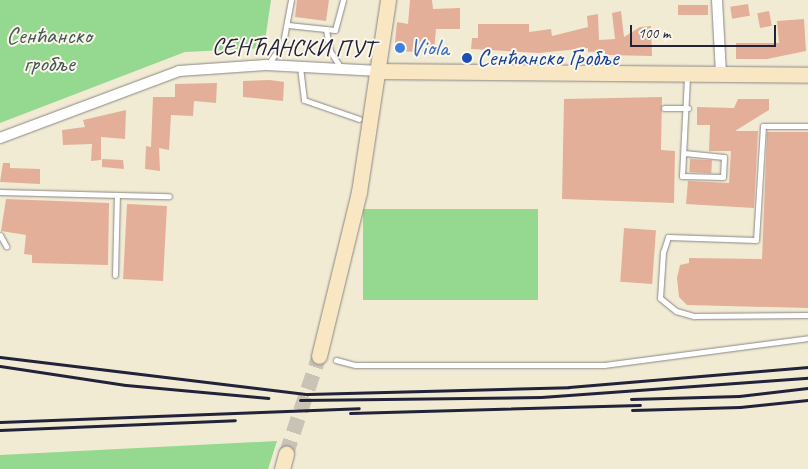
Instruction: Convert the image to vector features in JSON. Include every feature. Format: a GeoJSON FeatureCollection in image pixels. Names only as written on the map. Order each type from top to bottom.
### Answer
{"type":"FeatureCollection","features":[{"type":"Feature","properties":{"kind":"main road"},"geometry":{"type":"LineString","coordinates":[[319,356],[359,192],[379,71],[388,0]]}},
{"type":"Feature","properties":{"kind":"main road","name":"СЕНЋАНСКИ ПУТ"},"geometry":{"type":"LineString","coordinates":[[379,71],[808,75]]}},
{"type":"Feature","properties":{"kind":"main road"},"geometry":{"type":"LineString","coordinates":[[282,469],[286,454]]}},
{"type":"Feature","properties":{"kind":"street"},"geometry":{"type":"LineString","coordinates":[[717,0],[722,75]]}},
{"type":"Feature","properties":{"kind":"street","name":"СЕНЋАНСКИ ПУТ"},"geometry":{"type":"LineString","coordinates":[[0,138],[162,74],[266,65],[379,71]]}},
{"type":"Feature","properties":{"kind":"lane"},"geometry":{"type":"LineString","coordinates":[[266,65],[281,48],[288,26],[291,0]]}},
{"type":"Feature","properties":{"kind":"lane"},"geometry":{"type":"LineString","coordinates":[[288,26],[326,30],[339,26],[343,0]]}},
{"type":"Feature","properties":{"kind":"lane"},"geometry":{"type":"LineString","coordinates":[[326,30],[330,51],[342,69]]}},
{"type":"Feature","properties":{"kind":"lane"},"geometry":{"type":"LineString","coordinates":[[300,67],[304,100],[359,119]]}},
{"type":"Feature","properties":{"kind":"lane"},"geometry":{"type":"LineString","coordinates":[[684,153],[724,157],[722,177],[682,176],[684,153],[688,108],[687,74]]}},
{"type":"Feature","properties":{"kind":"lane"},"geometry":{"type":"LineString","coordinates":[[664,108],[688,108]]}},
{"type":"Feature","properties":{"kind":"lane"},"geometry":{"type":"LineString","coordinates":[[808,126],[763,126],[756,240],[668,237],[663,252],[660,298],[676,311],[694,316],[808,315]]}},
{"type":"Feature","properties":{"kind":"lane"},"geometry":{"type":"LineString","coordinates":[[0,192],[169,196]]}},
{"type":"Feature","properties":{"kind":"lane"},"geometry":{"type":"LineString","coordinates":[[115,275],[118,195]]}},
{"type":"Feature","properties":{"kind":"lane"},"geometry":{"type":"LineString","coordinates":[[0,235],[6,246]]}},
{"type":"Feature","properties":{"kind":"lane"},"geometry":{"type":"LineString","coordinates":[[336,360],[356,365],[604,365],[808,338]]}},
{"type":"Feature","properties":{"kind":"green space","name":"Сенћанско гробље"},"geometry":{"type":"Polygon","coordinates":[[[0,0],[271,0],[264,48],[185,52],[0,123],[0,0]]]}},
{"type":"Feature","properties":{"kind":"green space"},"geometry":{"type":"Polygon","coordinates":[[[363,209],[538,209],[538,300],[363,300],[363,209]]]}},
{"type":"Feature","properties":{"kind":"green space"},"geometry":{"type":"Polygon","coordinates":[[[277,441],[268,469],[0,469],[0,455],[277,441]]]}},
{"type":"Feature","properties":{"kind":"building"},"geometry":{"type":"Polygon","coordinates":[[[297,0],[329,0],[326,21],[295,17],[297,0]]]}},
{"type":"Feature","properties":{"kind":"building"},"geometry":{"type":"Polygon","coordinates":[[[410,0],[432,0],[433,9],[460,8],[460,29],[436,29],[434,51],[394,52],[397,22],[408,24],[410,0]]]}},
{"type":"Feature","properties":{"kind":"building"},"geometry":{"type":"Polygon","coordinates":[[[748,4],[750,16],[732,19],[730,7],[748,4]]]}},
{"type":"Feature","properties":{"kind":"building"},"geometry":{"type":"Polygon","coordinates":[[[678,5],[708,5],[708,15],[678,15],[678,5]]]}},
{"type":"Feature","properties":{"kind":"building"},"geometry":{"type":"Polygon","coordinates":[[[621,11],[624,37],[640,27],[651,26],[652,56],[605,55],[605,51],[588,52],[588,48],[539,53],[471,49],[472,38],[478,38],[478,24],[529,24],[529,32],[551,29],[552,36],[588,27],[587,16],[598,14],[599,40],[615,39],[612,13],[621,11]]]}},
{"type":"Feature","properties":{"kind":"building"},"geometry":{"type":"Polygon","coordinates":[[[769,11],[772,26],[760,28],[757,13],[769,11]]]}},
{"type":"Feature","properties":{"kind":"building"},"geometry":{"type":"Polygon","coordinates":[[[804,19],[806,51],[767,59],[736,59],[736,43],[779,43],[777,21],[804,19]]]}},
{"type":"Feature","properties":{"kind":"building"},"geometry":{"type":"Polygon","coordinates":[[[270,80],[284,82],[283,101],[243,97],[243,81],[270,80]]]}},
{"type":"Feature","properties":{"kind":"building"},"geometry":{"type":"Polygon","coordinates":[[[217,83],[216,103],[194,101],[193,116],[171,115],[169,150],[159,148],[160,171],[145,169],[146,146],[151,147],[153,97],[175,97],[175,84],[217,83]]]}},
{"type":"Feature","properties":{"kind":"building"},"geometry":{"type":"Polygon","coordinates":[[[662,97],[661,150],[675,151],[674,203],[562,199],[564,99],[662,97]]]}},
{"type":"Feature","properties":{"kind":"building"},"geometry":{"type":"Polygon","coordinates":[[[738,99],[769,99],[769,110],[735,131],[758,131],[754,208],[686,204],[688,181],[729,183],[731,151],[709,151],[710,125],[697,125],[697,107],[734,108],[738,99]]]}},
{"type":"Feature","properties":{"kind":"building"},"geometry":{"type":"Polygon","coordinates":[[[126,110],[125,139],[101,137],[101,160],[91,161],[92,144],[63,145],[62,130],[85,127],[83,120],[126,110]]]}},
{"type":"Feature","properties":{"kind":"building"},"geometry":{"type":"Polygon","coordinates":[[[767,132],[808,132],[808,308],[687,305],[679,297],[677,278],[680,265],[689,263],[689,258],[762,259],[767,132]]]}},
{"type":"Feature","properties":{"kind":"building"},"geometry":{"type":"Polygon","coordinates":[[[102,159],[123,160],[124,169],[102,167],[102,159]]]}},
{"type":"Feature","properties":{"kind":"building"},"geometry":{"type":"Polygon","coordinates":[[[690,159],[712,160],[711,173],[689,172],[690,159]]]}},
{"type":"Feature","properties":{"kind":"building"},"geometry":{"type":"Polygon","coordinates":[[[3,163],[10,163],[10,168],[40,169],[40,184],[0,182],[3,163]]]}},
{"type":"Feature","properties":{"kind":"building"},"geometry":{"type":"Polygon","coordinates":[[[6,199],[109,203],[108,265],[32,263],[32,255],[24,254],[26,235],[1,231],[6,199]]]}},
{"type":"Feature","properties":{"kind":"building"},"geometry":{"type":"Polygon","coordinates":[[[127,204],[167,206],[163,281],[123,279],[127,204]]]}},
{"type":"Feature","properties":{"kind":"building"},"geometry":{"type":"Polygon","coordinates":[[[624,228],[656,230],[652,284],[620,282],[624,228]]]}},
{"type":"Feature","properties":{"kind":"tunnel"},"geometry":{"type":"LineString","coordinates":[[286,454],[319,356]]}},
{"type":"Feature","properties":{"kind":"railway"},"geometry":{"type":"LineString","coordinates":[[0,357],[308,394],[569,387],[808,367]]}},
{"type":"Feature","properties":{"kind":"railway"},"geometry":{"type":"LineString","coordinates":[[0,366],[126,385],[268,398]]}},
{"type":"Feature","properties":{"kind":"railway"},"geometry":{"type":"LineString","coordinates":[[300,400],[541,397],[808,378]]}},
{"type":"Feature","properties":{"kind":"railway"},"geometry":{"type":"LineString","coordinates":[[631,399],[739,396],[808,388]]}},
{"type":"Feature","properties":{"kind":"railway"},"geometry":{"type":"LineString","coordinates":[[632,410],[740,407],[808,400]]}},
{"type":"Feature","properties":{"kind":"railway"},"geometry":{"type":"LineString","coordinates":[[350,413],[640,405]]}},
{"type":"Feature","properties":{"kind":"railway"},"geometry":{"type":"LineString","coordinates":[[0,422],[359,408]]}},
{"type":"Feature","properties":{"kind":"railway"},"geometry":{"type":"LineString","coordinates":[[0,430],[235,420]]}},
{"type":"Feature","properties":{"kind":"place","name":"Viola"},"geometry":{"type":"Point","coordinates":[400,48]}},
{"type":"Feature","properties":{"kind":"place","name":"Сенћанско Гробље"},"geometry":{"type":"Point","coordinates":[467,58]}}]}
